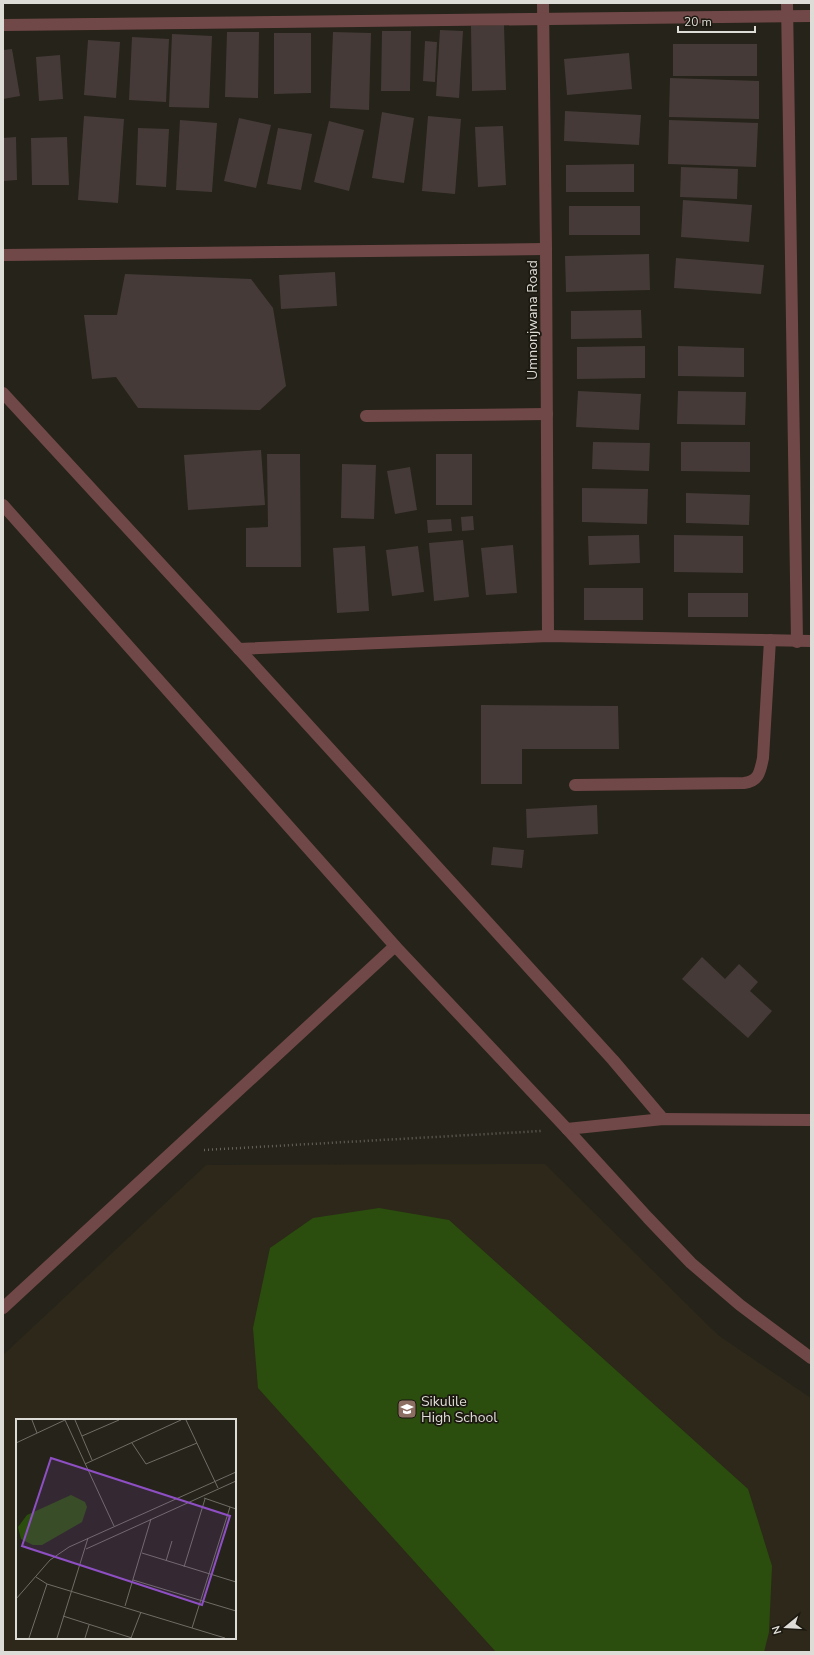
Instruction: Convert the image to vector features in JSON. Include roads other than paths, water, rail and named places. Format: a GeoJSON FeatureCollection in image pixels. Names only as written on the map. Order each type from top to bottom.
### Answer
{"type":"FeatureCollection","features":[{"type":"Feature","properties":{"kind":"street","name":"Umnonjwana Road"},"geometry":{"type":"LineString","coordinates":[[543,3],[548,636]]}},
{"type":"Feature","properties":{"kind":"street"},"geometry":{"type":"LineString","coordinates":[[787,3],[797,642]]}},
{"type":"Feature","properties":{"kind":"street"},"geometry":{"type":"LineString","coordinates":[[3,25],[788,15],[811,16]]}},
{"type":"Feature","properties":{"kind":"street"},"geometry":{"type":"LineString","coordinates":[[3,255],[546,249]]}},
{"type":"Feature","properties":{"kind":"street"},"geometry":{"type":"LineString","coordinates":[[3,393],[239,649],[613,1060],[663,1119]]}},
{"type":"Feature","properties":{"kind":"street"},"geometry":{"type":"LineString","coordinates":[[366,416],[547,414]]}},
{"type":"Feature","properties":{"kind":"street"},"geometry":{"type":"LineString","coordinates":[[3,506],[395,946],[692,1263],[740,1305],[811,1358]]}},
{"type":"Feature","properties":{"kind":"street"},"geometry":{"type":"LineString","coordinates":[[239,649],[548,636],[770,640],[797,642],[811,641]]}},
{"type":"Feature","properties":{"kind":"street"},"geometry":{"type":"LineString","coordinates":[[575,785],[744,783],[756,779],[760,775],[763,758],[770,640]]}},
{"type":"Feature","properties":{"kind":"street"},"geometry":{"type":"LineString","coordinates":[[3,1308],[395,946]]}},
{"type":"Feature","properties":{"kind":"street"},"geometry":{"type":"LineString","coordinates":[[567,1129],[663,1119],[811,1120]]}},
{"type":"Feature","properties":{"kind":"place","name":"Sikulile High School"},"geometry":{"type":"Point","coordinates":[407,1409]}}]}
